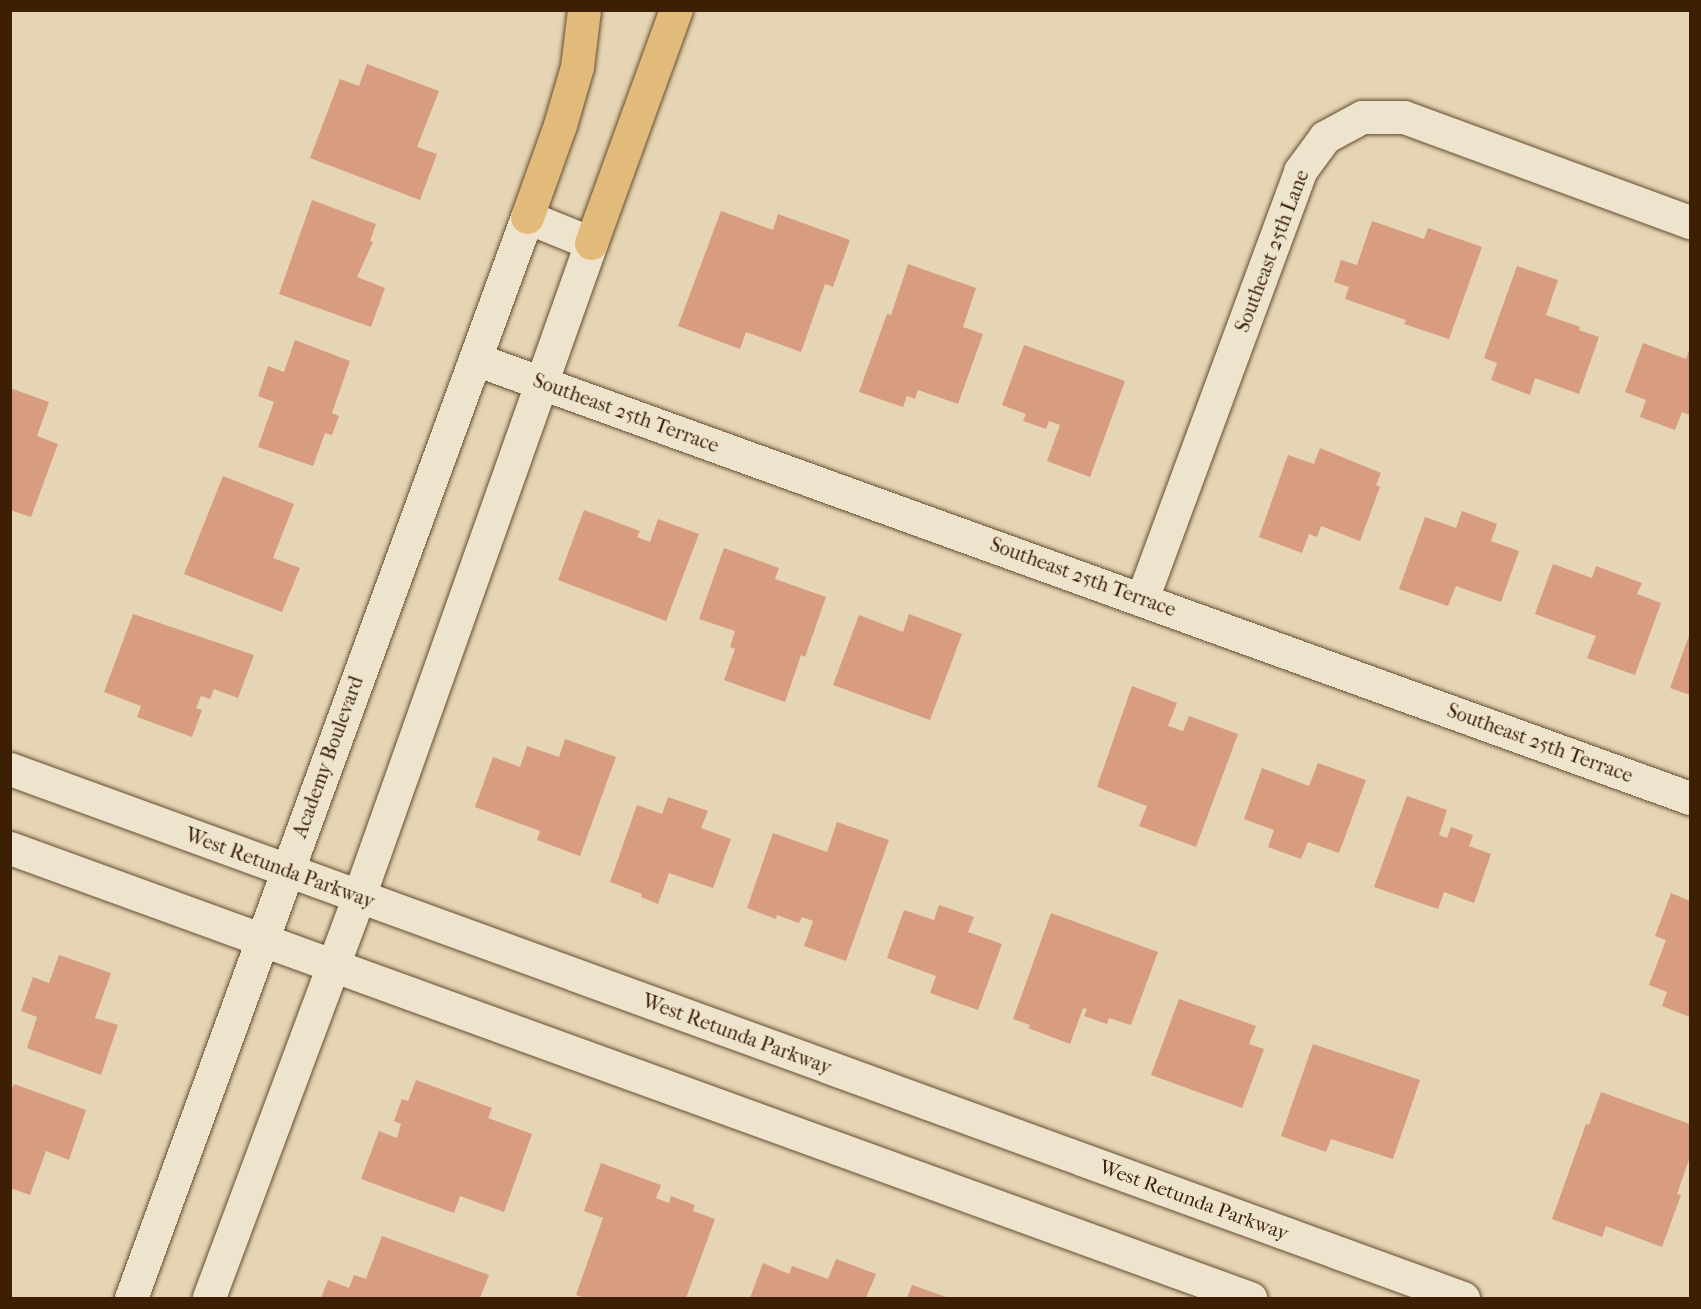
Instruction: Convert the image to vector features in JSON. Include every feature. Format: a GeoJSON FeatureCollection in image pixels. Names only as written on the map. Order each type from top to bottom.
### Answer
{"type":"FeatureCollection","features":[{"type":"Feature","properties":{"kind":"highway"},"geometry":{"type":"LineString","coordinates":[[526,217],[560,125],[577,67],[584,10]]}},
{"type":"Feature","properties":{"kind":"highway"},"geometry":{"type":"LineString","coordinates":[[591,243],[676,10]]}},
{"type":"Feature","properties":{"kind":"street","name":"Southeast 25th Lane"},"geometry":{"type":"LineString","coordinates":[[1142,599],[1300,171],[1325,137],[1362,117],[1404,117],[1690,222]]}},
{"type":"Feature","properties":{"kind":"street"},"geometry":{"type":"LineString","coordinates":[[209,1299],[359,896],[591,243],[526,217]]}},
{"type":"Feature","properties":{"kind":"street","name":"Academy Boulevard"},"geometry":{"type":"LineString","coordinates":[[131,1299],[526,217]]}},
{"type":"Feature","properties":{"kind":"street","name":"Southeast 25th Terrace"},"geometry":{"type":"LineString","coordinates":[[475,359],[1690,798]]}},
{"type":"Feature","properties":{"kind":"street","name":"West Retunda Parkway"},"geometry":{"type":"LineString","coordinates":[[10,769],[1463,1299]]}},
{"type":"Feature","properties":{"kind":"street"},"geometry":{"type":"LineString","coordinates":[[10,848],[1250,1299]]}},
{"type":"Feature","properties":{"kind":"building"},"geometry":{"type":"Polygon","coordinates":[[[367,64],[439,91],[417,147],[437,154],[420,200],[310,158],[340,79],[359,86],[367,64]]]}},
{"type":"Feature","properties":{"kind":"building"},"geometry":{"type":"Polygon","coordinates":[[[312,200],[376,224],[370,241],[373,242],[357,277],[385,288],[371,327],[279,294],[312,200]]]}},
{"type":"Feature","properties":{"kind":"building"},"geometry":{"type":"Polygon","coordinates":[[[721,211],[773,230],[778,214],[850,240],[833,287],[825,284],[801,352],[746,332],[740,349],[678,326],[721,211]]]}},
{"type":"Feature","properties":{"kind":"building"},"geometry":{"type":"Polygon","coordinates":[[[1372,221],[1424,239],[1428,228],[1482,247],[1449,339],[1404,324],[1406,320],[1345,299],[1349,287],[1334,282],[1341,260],[1357,265],[1372,221]]]}},
{"type":"Feature","properties":{"kind":"building"},"geometry":{"type":"Polygon","coordinates":[[[908,264],[976,288],[963,327],[983,334],[958,404],[918,390],[915,399],[907,396],[903,407],[859,392],[887,314],[891,315],[908,264]]]}},
{"type":"Feature","properties":{"kind":"building"},"geometry":{"type":"Polygon","coordinates":[[[1517,266],[1558,280],[1546,315],[1580,327],[1579,330],[1599,337],[1579,394],[1535,378],[1530,395],[1491,380],[1497,363],[1484,358],[1517,266]]]}},
{"type":"Feature","properties":{"kind":"building"},"geometry":{"type":"Polygon","coordinates":[[[295,340],[350,361],[332,413],[339,416],[332,435],[325,433],[313,466],[258,447],[274,402],[258,396],[268,366],[284,372],[295,340]]]}},
{"type":"Feature","properties":{"kind":"building"},"geometry":{"type":"Polygon","coordinates":[[[1643,343],[1686,359],[1690,348],[1690,415],[1682,412],[1675,430],[1640,417],[1646,400],[1625,392],[1643,343]]]}},
{"type":"Feature","properties":{"kind":"building"},"geometry":{"type":"Polygon","coordinates":[[[1024,345],[1125,381],[1090,477],[1047,461],[1060,425],[1049,421],[1046,429],[1023,421],[1026,414],[1002,405],[1024,345]]]}},
{"type":"Feature","properties":{"kind":"building"},"geometry":{"type":"Polygon","coordinates":[[[10,388],[49,402],[37,436],[58,444],[31,517],[10,510],[10,388]]]}},
{"type":"Feature","properties":{"kind":"building"},"geometry":{"type":"Polygon","coordinates":[[[1320,448],[1381,473],[1376,485],[1380,487],[1360,541],[1321,526],[1317,537],[1309,534],[1302,553],[1259,537],[1288,455],[1314,464],[1320,448]]]}},
{"type":"Feature","properties":{"kind":"building"},"geometry":{"type":"Polygon","coordinates":[[[223,476],[294,504],[273,558],[300,568],[282,612],[184,574],[223,476]]]}},
{"type":"Feature","properties":{"kind":"building"},"geometry":{"type":"Polygon","coordinates":[[[584,510],[640,531],[637,537],[650,542],[658,519],[699,534],[666,621],[558,580],[584,510]]]}},
{"type":"Feature","properties":{"kind":"building"},"geometry":{"type":"Polygon","coordinates":[[[1462,511],[1497,524],[1491,541],[1519,551],[1501,602],[1456,586],[1448,606],[1399,589],[1425,517],[1456,528],[1462,511]]]}},
{"type":"Feature","properties":{"kind":"building"},"geometry":{"type":"Polygon","coordinates":[[[724,548],[779,568],[775,579],[826,597],[805,657],[801,655],[785,702],[724,680],[735,649],[730,647],[735,631],[699,619],[724,548]]]}},
{"type":"Feature","properties":{"kind":"building"},"geometry":{"type":"Polygon","coordinates":[[[1553,564],[1592,578],[1596,566],[1642,583],[1637,594],[1661,603],[1635,675],[1587,658],[1596,636],[1535,614],[1553,564]]]}},
{"type":"Feature","properties":{"kind":"building"},"geometry":{"type":"Polygon","coordinates":[[[133,614],[254,655],[238,698],[214,689],[210,699],[201,696],[196,708],[202,710],[192,737],[137,717],[141,706],[104,692],[133,614]]]}},
{"type":"Feature","properties":{"kind":"building"},"geometry":{"type":"Polygon","coordinates":[[[909,614],[962,634],[930,720],[833,685],[859,615],[903,632],[909,614]]]}},
{"type":"Feature","properties":{"kind":"building"},"geometry":{"type":"Polygon","coordinates":[[[1690,633],[1690,695],[1670,688],[1690,633]]]}},
{"type":"Feature","properties":{"kind":"building"},"geometry":{"type":"Polygon","coordinates":[[[1132,686],[1177,703],[1168,726],[1183,731],[1189,716],[1238,734],[1196,847],[1139,826],[1147,806],[1097,787],[1132,686]]]}},
{"type":"Feature","properties":{"kind":"building"},"geometry":{"type":"Polygon","coordinates":[[[565,739],[616,757],[580,856],[537,840],[540,831],[475,807],[493,757],[520,767],[527,746],[559,757],[565,739]]]}},
{"type":"Feature","properties":{"kind":"building"},"geometry":{"type":"Polygon","coordinates":[[[1318,763],[1366,780],[1339,853],[1308,842],[1301,859],[1268,847],[1274,830],[1244,819],[1262,768],[1309,786],[1318,763]]]}},
{"type":"Feature","properties":{"kind":"building"},"geometry":{"type":"Polygon","coordinates":[[[1407,796],[1447,810],[1439,835],[1447,838],[1451,827],[1473,835],[1469,846],[1491,854],[1474,903],[1444,892],[1438,909],[1374,887],[1407,796]]]}},
{"type":"Feature","properties":{"kind":"building"},"geometry":{"type":"Polygon","coordinates":[[[668,797],[708,811],[701,828],[731,839],[713,888],[669,873],[658,904],[641,897],[642,894],[610,882],[637,805],[662,814],[668,797]]]}},
{"type":"Feature","properties":{"kind":"building"},"geometry":{"type":"Polygon","coordinates":[[[837,822],[889,840],[846,961],[804,946],[813,921],[802,917],[799,923],[777,915],[776,919],[747,908],[773,833],[827,852],[837,822]]]}},
{"type":"Feature","properties":{"kind":"building"},"geometry":{"type":"Polygon","coordinates":[[[1671,893],[1690,901],[1690,1017],[1662,1006],[1667,992],[1649,985],[1666,940],[1655,936],[1671,893]]]}},
{"type":"Feature","properties":{"kind":"building"},"geometry":{"type":"Polygon","coordinates":[[[939,905],[974,917],[968,932],[1002,944],[978,1010],[930,993],[936,976],[887,958],[904,910],[934,920],[939,905]]]}},
{"type":"Feature","properties":{"kind":"building"},"geometry":{"type":"Polygon","coordinates":[[[1051,913],[1158,952],[1131,1025],[1109,1018],[1107,1024],[1084,1016],[1087,1009],[1083,1008],[1070,1044],[1028,1028],[1030,1025],[1013,1019],[1051,913]]]}},
{"type":"Feature","properties":{"kind":"building"},"geometry":{"type":"Polygon","coordinates":[[[59,955],[111,973],[95,1018],[118,1025],[101,1075],[27,1048],[37,1017],[21,1011],[33,977],[49,983],[59,955]]]}},
{"type":"Feature","properties":{"kind":"building"},"geometry":{"type":"Polygon","coordinates":[[[1179,999],[1256,1026],[1249,1044],[1264,1049],[1242,1108],[1151,1075],[1179,999]]]}},
{"type":"Feature","properties":{"kind":"building"},"geometry":{"type":"Polygon","coordinates":[[[1313,1044],[1420,1080],[1393,1159],[1331,1139],[1326,1152],[1281,1136],[1313,1044]]]}},
{"type":"Feature","properties":{"kind":"building"},"geometry":{"type":"Polygon","coordinates":[[[416,1080],[492,1108],[488,1118],[532,1134],[504,1212],[460,1196],[454,1213],[361,1179],[379,1131],[397,1138],[401,1124],[394,1121],[402,1099],[408,1101],[416,1080]]]}},
{"type":"Feature","properties":{"kind":"building"},"geometry":{"type":"Polygon","coordinates":[[[14,1084],[86,1110],[69,1160],[46,1151],[30,1195],[10,1188],[10,1086],[13,1087],[14,1084]]]}},
{"type":"Feature","properties":{"kind":"building"},"geometry":{"type":"Polygon","coordinates":[[[1601,1092],[1690,1124],[1690,1157],[1677,1194],[1681,1195],[1662,1247],[1606,1226],[1602,1237],[1552,1219],[1586,1124],[1589,1125],[1601,1092]]]}},
{"type":"Feature","properties":{"kind":"building"},"geometry":{"type":"Polygon","coordinates":[[[601,1163],[661,1185],[656,1198],[669,1203],[671,1196],[695,1205],[693,1211],[715,1219],[686,1298],[586,1298],[576,1295],[603,1218],[584,1211],[601,1163]]]}},
{"type":"Feature","properties":{"kind":"building"},"geometry":{"type":"Polygon","coordinates":[[[382,1236],[489,1275],[480,1298],[321,1298],[328,1280],[349,1288],[354,1275],[366,1279],[382,1236]]]}},
{"type":"Feature","properties":{"kind":"building"},"geometry":{"type":"Polygon","coordinates":[[[836,1259],[876,1274],[866,1298],[750,1298],[763,1263],[789,1274],[792,1266],[828,1279],[836,1259]]]}},
{"type":"Feature","properties":{"kind":"building"},"geometry":{"type":"Polygon","coordinates":[[[912,1285],[949,1298],[907,1298],[912,1285]]]}}]}
